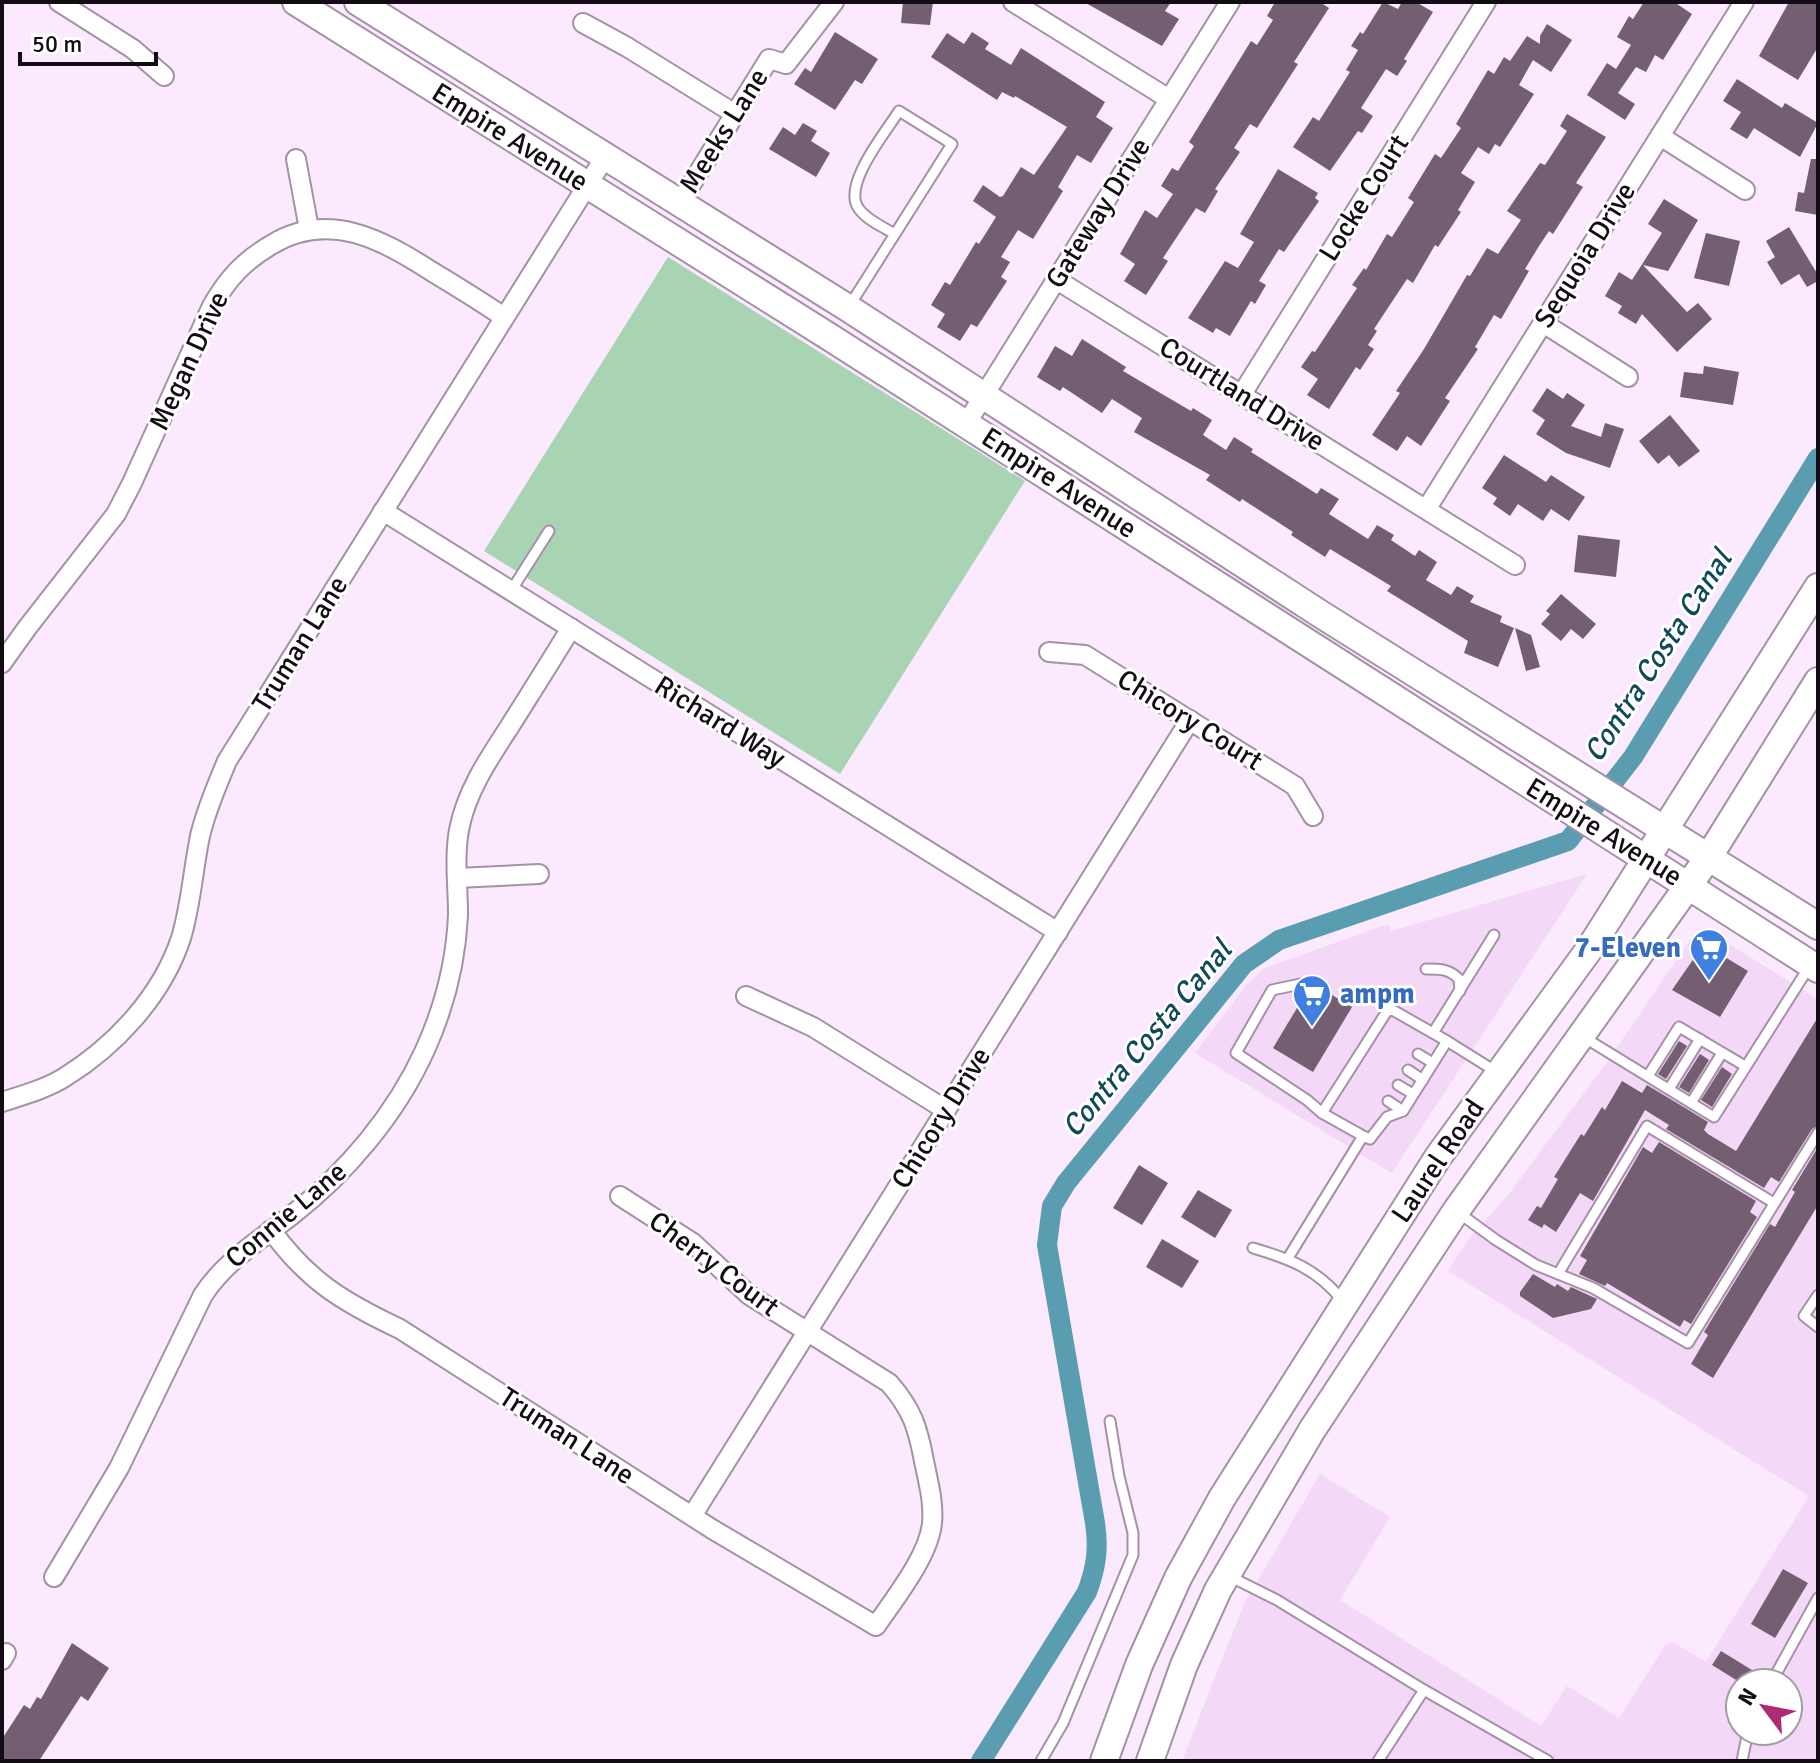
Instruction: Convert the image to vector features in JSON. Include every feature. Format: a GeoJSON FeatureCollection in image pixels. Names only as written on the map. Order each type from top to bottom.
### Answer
{"type":"FeatureCollection","features":[{"type":"Feature","properties":{"kind":"main road","name":"Empire Avenue"},"geometry":{"type":"LineString","coordinates":[[296,2],[966,424],[1814,966]]}},
{"type":"Feature","properties":{"kind":"main road","name":"Empire Avenue"},"geometry":{"type":"LineString","coordinates":[[358,2],[848,308],[1308,606],[1818,926]]}},
{"type":"Feature","properties":{"kind":"main road","name":"Laurel Road"},"geometry":{"type":"LineString","coordinates":[[1104,1761],[1139,1665],[1178,1578],[1222,1498],[1438,1157],[1588,951],[1818,587]]}},
{"type":"Feature","properties":{"kind":"main road","name":"Laurel Road"},"geometry":{"type":"LineString","coordinates":[[1150,1761],[1184,1665],[1226,1575],[1312,1430],[1456,1211],[1708,858],[1818,681]]}},
{"type":"Feature","properties":{"kind":"main road"},"geometry":{"type":"LineString","coordinates":[[1344,1303],[1380,1326]]}},
{"type":"Feature","properties":{"kind":"street"},"geometry":{"type":"LineString","coordinates":[[59,2],[133,49],[164,76]]}},
{"type":"Feature","properties":{"kind":"street","name":"Meeks Lane"},"geometry":{"type":"LineString","coordinates":[[679,204],[769,59],[786,64],[834,2]]}},
{"type":"Feature","properties":{"kind":"street"},"geometry":{"type":"LineString","coordinates":[[1013,2],[1169,99]]}},
{"type":"Feature","properties":{"kind":"street","name":"Gateway Drive"},"geometry":{"type":"LineString","coordinates":[[966,424],[1230,2]]}},
{"type":"Feature","properties":{"kind":"street","name":"Locke Court"},"geometry":{"type":"LineString","coordinates":[[1242,394],[1486,2]]}},
{"type":"Feature","properties":{"kind":"street","name":"Sequoia Drive"},"geometry":{"type":"LineString","coordinates":[[1427,508],[1744,2]]}},
{"type":"Feature","properties":{"kind":"street"},"geometry":{"type":"LineString","coordinates":[[583,23],[735,114]]}},
{"type":"Feature","properties":{"kind":"street"},"geometry":{"type":"LineString","coordinates":[[1660,136],[1745,190]]}},
{"type":"Feature","properties":{"kind":"street","name":"Truman Lane"},"geometry":{"type":"LineString","coordinates":[[2,1102],[63,1079],[105,1049],[136,1017],[163,977],[179,942],[189,909],[201,834],[227,761],[605,157]]}},
{"type":"Feature","properties":{"kind":"street"},"geometry":{"type":"LineString","coordinates":[[296,159],[309,229]]}},
{"type":"Feature","properties":{"kind":"street","name":"Megan Drive"},"geometry":{"type":"LineString","coordinates":[[2,663],[116,514],[212,306],[227,281],[247,259],[282,238],[309,229],[333,228],[359,232],[389,245],[504,317]]}},
{"type":"Feature","properties":{"kind":"street","name":"Courtland Drive"},"geometry":{"type":"LineString","coordinates":[[1057,280],[1515,565]]}},
{"type":"Feature","properties":{"kind":"street"},"geometry":{"type":"LineString","coordinates":[[1543,323],[1628,377]]}},
{"type":"Feature","properties":{"kind":"street","name":"Richard Way"},"geometry":{"type":"LineString","coordinates":[[383,511],[1058,932]]}},
{"type":"Feature","properties":{"kind":"street","name":"Connie Lane"},"geometry":{"type":"LineString","coordinates":[[54,1577],[119,1468],[203,1295],[217,1274],[323,1189],[351,1161],[406,1085],[425,1051],[439,1015],[456,941],[459,829],[471,792],[571,628]]}},
{"type":"Feature","properties":{"kind":"street","name":"Chicory Court"},"geometry":{"type":"LineString","coordinates":[[1049,652],[1085,655],[1190,720],[1295,786],[1313,816]]}},
{"type":"Feature","properties":{"kind":"street","name":"Chicory Drive"},"geometry":{"type":"LineString","coordinates":[[692,1516],[1190,720]]}},
{"type":"Feature","properties":{"kind":"street"},"geometry":{"type":"LineString","coordinates":[[457,878],[539,874]]}},
{"type":"Feature","properties":{"kind":"street"},"geometry":{"type":"LineString","coordinates":[[746,996],[813,1027],[946,1110]]}},
{"type":"Feature","properties":{"kind":"street","name":"Cherry Court"},"geometry":{"type":"LineString","coordinates":[[620,1196],[693,1243],[749,1295],[889,1383],[907,1403],[918,1430],[932,1497],[932,1525],[923,1552],[876,1626]]}},
{"type":"Feature","properties":{"kind":"street","name":"Truman Lane"},"geometry":{"type":"LineString","coordinates":[[271,1230],[315,1281],[360,1310],[400,1329],[692,1516],[876,1626]]}},
{"type":"Feature","properties":{"kind":"lane"},"geometry":{"type":"LineString","coordinates":[[848,308],[895,234],[952,144],[899,111],[855,181],[853,197],[865,216],[895,234]]}},
{"type":"Feature","properties":{"kind":"lane"},"geometry":{"type":"LineString","coordinates":[[511,591],[549,531]]}},
{"type":"Feature","properties":{"kind":"lane"},"geometry":{"type":"LineString","coordinates":[[1433,1033],[1494,935]]}},
{"type":"Feature","properties":{"kind":"lane"},"geometry":{"type":"LineString","coordinates":[[1583,1036],[1714,1117],[1814,966]]}},
{"type":"Feature","properties":{"kind":"lane"},"geometry":{"type":"LineString","coordinates":[[1426,969],[1451,972],[1459,979],[1460,991]]}},
{"type":"Feature","properties":{"kind":"lane"},"geometry":{"type":"LineString","coordinates":[[1305,983],[1272,990],[1236,1053],[1322,1113],[1370,1139],[1384,1114],[1403,1111]]}},
{"type":"Feature","properties":{"kind":"lane"},"geometry":{"type":"LineString","coordinates":[[1322,1113],[1368,1046],[1389,1008],[1499,1073]]}},
{"type":"Feature","properties":{"kind":"lane"},"geometry":{"type":"LineString","coordinates":[[1648,1076],[1679,1027],[1745,1066]]}},
{"type":"Feature","properties":{"kind":"lane"},"geometry":{"type":"LineString","coordinates":[[1669,1089],[1700,1039]]}},
{"type":"Feature","properties":{"kind":"lane"},"geometry":{"type":"LineString","coordinates":[[1403,1111],[1447,1041]]}},
{"type":"Feature","properties":{"kind":"lane"},"geometry":{"type":"LineString","coordinates":[[1691,1103],[1722,1053]]}},
{"type":"Feature","properties":{"kind":"lane"},"geometry":{"type":"LineString","coordinates":[[1418,1054],[1433,1063]]}},
{"type":"Feature","properties":{"kind":"lane"},"geometry":{"type":"LineString","coordinates":[[1408,1070],[1423,1080]]}},
{"type":"Feature","properties":{"kind":"lane"},"geometry":{"type":"LineString","coordinates":[[1398,1085],[1413,1094]]}},
{"type":"Feature","properties":{"kind":"lane"},"geometry":{"type":"LineString","coordinates":[[1388,1101],[1403,1111]]}},
{"type":"Feature","properties":{"kind":"lane"},"geometry":{"type":"LineString","coordinates":[[1558,1274],[1647,1126],[1774,1203]]}},
{"type":"Feature","properties":{"kind":"lane"},"geometry":{"type":"LineString","coordinates":[[1456,1211],[1536,1265],[1593,1288],[1688,1343],[1818,1133]]}},
{"type":"Feature","properties":{"kind":"lane"},"geometry":{"type":"LineString","coordinates":[[1288,1258],[1363,1136]]}},
{"type":"Feature","properties":{"kind":"lane"},"geometry":{"type":"LineString","coordinates":[[1253,1248],[1288,1258],[1327,1281],[1344,1303]]}},
{"type":"Feature","properties":{"kind":"lane"},"geometry":{"type":"LineString","coordinates":[[1818,1295],[1804,1316],[1818,1327]]}},
{"type":"Feature","properties":{"kind":"lane"},"geometry":{"type":"LineString","coordinates":[[1041,1761],[1063,1723],[1133,1555],[1133,1533],[1110,1421]]}},
{"type":"Feature","properties":{"kind":"lane"},"geometry":{"type":"LineString","coordinates":[[1226,1575],[1277,1600],[1548,1761]]}},
{"type":"Feature","properties":{"kind":"lane"},"geometry":{"type":"LineString","coordinates":[[1780,1667],[1818,1598]]}},
{"type":"Feature","properties":{"kind":"lane"},"geometry":{"type":"LineString","coordinates":[[1378,1761],[1424,1690]]}},
{"type":"Feature","properties":{"kind":"shaded area"},"geometry":{"type":"Polygon","coordinates":[[[1587,874],[1392,1173],[1195,1053],[1247,984],[1265,968],[1388,924],[1391,931],[1587,874]]]}},
{"type":"Feature","properties":{"kind":"shaded area"},"geometry":{"type":"Polygon","coordinates":[[[1714,935],[1818,999],[1818,1761],[1182,1761],[1244,1604],[1320,1474],[1390,1517],[1340,1600],[1541,1726],[1567,1686],[1619,1718],[1666,1644],[1672,1642],[1706,1662],[1809,1496],[1448,1271],[1468,1240],[1508,1195],[1605,1065],[1691,939],[1714,935]]]}},
{"type":"Feature","properties":{"kind":"green space"},"geometry":{"type":"Polygon","coordinates":[[[668,257],[1025,481],[840,774],[484,551],[668,257]]]}},
{"type":"Feature","properties":{"kind":"building"},"geometry":{"type":"Polygon","coordinates":[[[903,2],[933,2],[930,25],[901,23],[903,2]]]}},
{"type":"Feature","properties":{"kind":"building"},"geometry":{"type":"Polygon","coordinates":[[[1084,2],[1171,2],[1165,11],[1179,19],[1162,46],[1084,2]]]}},
{"type":"Feature","properties":{"kind":"building"},"geometry":{"type":"Polygon","coordinates":[[[1275,2],[1320,2],[1329,8],[1257,128],[1250,124],[1234,148],[1240,152],[1215,189],[1218,191],[1205,213],[1196,208],[1163,258],[1168,261],[1146,295],[1124,281],[1135,264],[1120,254],[1145,210],[1157,218],[1173,194],[1161,186],[1172,168],[1178,171],[1194,146],[1189,142],[1251,41],[1257,45],[1273,20],[1267,16],[1275,2]]]}},
{"type":"Feature","properties":{"kind":"building"},"geometry":{"type":"Polygon","coordinates":[[[1383,2],[1398,9],[1402,2],[1416,2],[1433,12],[1397,76],[1386,69],[1361,108],[1373,116],[1362,133],[1358,131],[1330,171],[1293,147],[1313,117],[1319,121],[1350,72],[1346,70],[1358,50],[1351,46],[1360,32],[1363,34],[1383,2]]]}},
{"type":"Feature","properties":{"kind":"building"},"geometry":{"type":"Polygon","coordinates":[[[1644,2],[1674,2],[1692,14],[1663,60],[1655,55],[1646,72],[1636,67],[1618,93],[1635,104],[1625,120],[1587,95],[1607,63],[1616,69],[1631,45],[1617,37],[1629,16],[1633,19],[1644,2]]]}},
{"type":"Feature","properties":{"kind":"building"},"geometry":{"type":"Polygon","coordinates":[[[1789,2],[1818,2],[1818,47],[1798,80],[1759,56],[1789,2]]]}},
{"type":"Feature","properties":{"kind":"building"},"geometry":{"type":"Polygon","coordinates":[[[1547,24],[1572,40],[1551,72],[1533,60],[1519,85],[1534,94],[1500,147],[1495,144],[1489,154],[1478,147],[1461,173],[1475,182],[1458,210],[1461,212],[1438,247],[1435,245],[1413,283],[1407,279],[1374,329],[1377,331],[1368,345],[1374,349],[1360,370],[1356,367],[1329,409],[1307,395],[1318,379],[1301,367],[1312,351],[1315,352],[1357,288],[1352,285],[1364,268],[1366,270],[1387,234],[1392,237],[1414,202],[1408,198],[1435,154],[1441,158],[1461,128],[1456,124],[1488,70],[1494,74],[1504,57],[1510,61],[1527,36],[1540,44],[1540,36],[1547,24]]]}},
{"type":"Feature","properties":{"kind":"building"},"geometry":{"type":"Polygon","coordinates":[[[835,32],[878,59],[862,84],[855,80],[835,110],[794,84],[805,68],[811,72],[835,32]]]}},
{"type":"Feature","properties":{"kind":"building"},"geometry":{"type":"Polygon","coordinates":[[[972,32],[989,43],[985,49],[1011,65],[1021,48],[1105,102],[1096,117],[1113,128],[1091,163],[1077,155],[1058,187],[1063,191],[1033,239],[1018,230],[1001,257],[1010,262],[1001,277],[1007,281],[977,327],[971,324],[960,341],[937,327],[945,314],[931,305],[945,282],[950,285],[976,242],[979,244],[996,217],[973,201],[983,185],[1003,196],[1021,167],[1034,175],[1067,127],[1015,96],[1002,92],[997,100],[931,57],[947,33],[964,44],[972,32]]]}},
{"type":"Feature","properties":{"kind":"building"},"geometry":{"type":"Polygon","coordinates":[[[1737,79],[1782,108],[1785,103],[1818,123],[1800,157],[1754,128],[1747,139],[1730,129],[1741,112],[1723,101],[1737,79]]]}},
{"type":"Feature","properties":{"kind":"building"},"geometry":{"type":"Polygon","coordinates":[[[1567,114],[1606,137],[1576,183],[1583,187],[1553,234],[1549,231],[1539,246],[1525,269],[1529,271],[1501,319],[1494,315],[1475,347],[1478,349],[1445,398],[1450,401],[1421,446],[1407,436],[1397,451],[1372,435],[1400,393],[1396,391],[1467,275],[1470,276],[1487,248],[1498,254],[1521,220],[1507,211],[1540,163],[1545,165],[1567,131],[1560,126],[1567,114]]]}},
{"type":"Feature","properties":{"kind":"building"},"geometry":{"type":"Polygon","coordinates":[[[803,123],[817,131],[811,141],[830,153],[816,177],[769,149],[783,127],[795,135],[803,123]]]}},
{"type":"Feature","properties":{"kind":"building"},"geometry":{"type":"Polygon","coordinates":[[[1811,159],[1818,159],[1818,215],[1795,211],[1798,192],[1804,193],[1811,159]]]}},
{"type":"Feature","properties":{"kind":"building"},"geometry":{"type":"Polygon","coordinates":[[[1278,169],[1318,193],[1315,198],[1319,201],[1284,252],[1279,249],[1259,281],[1266,285],[1255,304],[1251,301],[1230,336],[1216,328],[1213,333],[1188,318],[1225,261],[1238,268],[1254,242],[1240,234],[1278,169]]]}},
{"type":"Feature","properties":{"kind":"building"},"geometry":{"type":"Polygon","coordinates":[[[1664,199],[1698,220],[1668,271],[1643,265],[1687,312],[1698,303],[1712,319],[1677,352],[1642,314],[1636,324],[1618,313],[1622,306],[1605,296],[1619,272],[1632,280],[1662,233],[1648,224],[1664,199]]]}},
{"type":"Feature","properties":{"kind":"building"},"geometry":{"type":"Polygon","coordinates":[[[1789,227],[1818,275],[1818,281],[1807,287],[1799,274],[1781,285],[1767,262],[1775,257],[1766,241],[1789,227]]]}},
{"type":"Feature","properties":{"kind":"building"},"geometry":{"type":"Polygon","coordinates":[[[1706,233],[1740,241],[1729,286],[1694,278],[1706,233]]]}},
{"type":"Feature","properties":{"kind":"building"},"geometry":{"type":"Polygon","coordinates":[[[1082,339],[1126,367],[1123,371],[1212,420],[1203,435],[1226,450],[1234,437],[1253,449],[1251,452],[1317,494],[1321,488],[1339,499],[1329,514],[1368,539],[1377,525],[1394,535],[1391,540],[1415,556],[1419,550],[1437,562],[1426,580],[1451,595],[1457,586],[1474,596],[1470,602],[1502,616],[1500,622],[1514,628],[1498,667],[1464,653],[1468,641],[1387,591],[1391,586],[1330,549],[1325,557],[1242,499],[1240,502],[1206,480],[1210,475],[1134,432],[1142,418],[1112,399],[1102,413],[1063,387],[1060,391],[1037,377],[1055,346],[1072,356],[1082,339]]]}},
{"type":"Feature","properties":{"kind":"building"},"geometry":{"type":"Polygon","coordinates":[[[1704,366],[1739,372],[1733,405],[1680,397],[1684,372],[1703,374],[1704,366]]]}},
{"type":"Feature","properties":{"kind":"building"},"geometry":{"type":"Polygon","coordinates":[[[1547,388],[1563,399],[1567,393],[1585,405],[1571,426],[1601,437],[1605,423],[1624,429],[1610,468],[1566,453],[1536,434],[1545,420],[1532,411],[1547,388]]]}},
{"type":"Feature","properties":{"kind":"building"},"geometry":{"type":"Polygon","coordinates":[[[1670,415],[1700,451],[1679,467],[1669,455],[1658,464],[1639,441],[1670,415]]]}},
{"type":"Feature","properties":{"kind":"building"},"geometry":{"type":"Polygon","coordinates":[[[1504,455],[1546,482],[1551,475],[1585,497],[1569,521],[1551,509],[1543,521],[1518,504],[1510,516],[1493,504],[1497,498],[1482,488],[1504,455]]]}},
{"type":"Feature","properties":{"kind":"building"},"geometry":{"type":"Polygon","coordinates":[[[1578,535],[1620,540],[1616,577],[1574,572],[1578,535]]]}},
{"type":"Feature","properties":{"kind":"building"},"geometry":{"type":"Polygon","coordinates":[[[1561,594],[1596,624],[1583,639],[1571,629],[1561,641],[1541,624],[1550,614],[1546,611],[1561,594]]]}},
{"type":"Feature","properties":{"kind":"building"},"geometry":{"type":"Polygon","coordinates":[[[1515,628],[1531,635],[1540,667],[1526,671],[1515,628]]]}},
{"type":"Feature","properties":{"kind":"building","name":"7-Eleven"},"geometry":{"type":"Polygon","coordinates":[[[1710,948],[1748,971],[1720,1017],[1672,990],[1699,951],[1710,948]]]}},
{"type":"Feature","properties":{"kind":"building","name":"ampm"},"geometry":{"type":"Polygon","coordinates":[[[1312,983],[1352,1007],[1313,1072],[1273,1048],[1312,983]]]}},
{"type":"Feature","properties":{"kind":"building"},"geometry":{"type":"Polygon","coordinates":[[[1818,1017],[1818,1126],[1812,1129],[1779,1182],[1771,1177],[1764,1188],[1666,1129],[1669,1125],[1645,1110],[1593,1201],[1580,1193],[1556,1232],[1544,1224],[1542,1228],[1528,1220],[1537,1206],[1541,1208],[1558,1179],[1554,1177],[1581,1134],[1584,1136],[1602,1107],[1605,1110],[1622,1081],[1642,1093],[1647,1085],[1687,1109],[1708,1122],[1704,1130],[1708,1134],[1736,1151],[1818,1017]]]}},
{"type":"Feature","properties":{"kind":"building"},"geometry":{"type":"Polygon","coordinates":[[[1679,1041],[1687,1046],[1666,1079],[1658,1074],[1679,1041]]]}},
{"type":"Feature","properties":{"kind":"building"},"geometry":{"type":"Polygon","coordinates":[[[1700,1054],[1709,1060],[1689,1093],[1679,1087],[1700,1054]]]}},
{"type":"Feature","properties":{"kind":"building"},"geometry":{"type":"Polygon","coordinates":[[[1722,1067],[1732,1074],[1712,1107],[1701,1100],[1722,1067]]]}},
{"type":"Feature","properties":{"kind":"building"},"geometry":{"type":"Polygon","coordinates":[[[1659,1142],[1756,1201],[1750,1212],[1757,1217],[1691,1324],[1684,1320],[1680,1327],[1607,1283],[1605,1286],[1579,1274],[1587,1260],[1580,1256],[1643,1147],[1652,1153],[1659,1142]]]}},
{"type":"Feature","properties":{"kind":"building"},"geometry":{"type":"Polygon","coordinates":[[[1818,1147],[1818,1205],[1713,1378],[1691,1364],[1708,1335],[1704,1332],[1770,1224],[1775,1227],[1795,1192],[1792,1190],[1818,1147]]]}},
{"type":"Feature","properties":{"kind":"building"},"geometry":{"type":"Polygon","coordinates":[[[1139,1165],[1168,1183],[1142,1225],[1113,1208],[1139,1165]]]}},
{"type":"Feature","properties":{"kind":"building"},"geometry":{"type":"Polygon","coordinates":[[[1198,1190],[1232,1210],[1215,1238],[1181,1217],[1198,1190]]]}},
{"type":"Feature","properties":{"kind":"building"},"geometry":{"type":"Polygon","coordinates":[[[1162,1239],[1199,1261],[1182,1288],[1146,1267],[1162,1239]]]}},
{"type":"Feature","properties":{"kind":"building"},"geometry":{"type":"Polygon","coordinates":[[[1533,1274],[1555,1287],[1557,1284],[1568,1291],[1571,1287],[1597,1299],[1591,1309],[1553,1318],[1520,1296],[1533,1274]]]}},
{"type":"Feature","properties":{"kind":"building"},"geometry":{"type":"Polygon","coordinates":[[[1783,1569],[1808,1583],[1775,1638],[1751,1624],[1783,1569]]]}},
{"type":"Feature","properties":{"kind":"building"},"geometry":{"type":"Polygon","coordinates":[[[72,1643],[109,1668],[88,1701],[81,1696],[39,1761],[2,1761],[2,1739],[24,1705],[30,1709],[37,1697],[41,1699],[72,1643]]]}},
{"type":"Feature","properties":{"kind":"building"},"geometry":{"type":"Polygon","coordinates":[[[1721,1651],[1747,1667],[1724,1667],[1724,1672],[1712,1665],[1721,1651]]]}},
{"type":"Feature","properties":{"kind":"waterway","name":"Contra Costa Canal"},"geometry":{"type":"LineString","coordinates":[[981,1761],[1087,1592],[1096,1558],[1095,1523],[1047,1245],[1052,1206],[1066,1183],[1244,964],[1279,940],[1568,841],[1633,757],[1818,458]]}},
{"type":"Feature","properties":{"kind":"place","name":"7-Eleven"},"geometry":{"type":"Point","coordinates":[1709,982]}},
{"type":"Feature","properties":{"kind":"place","name":"ampm"},"geometry":{"type":"Point","coordinates":[1312,1028]}}]}
